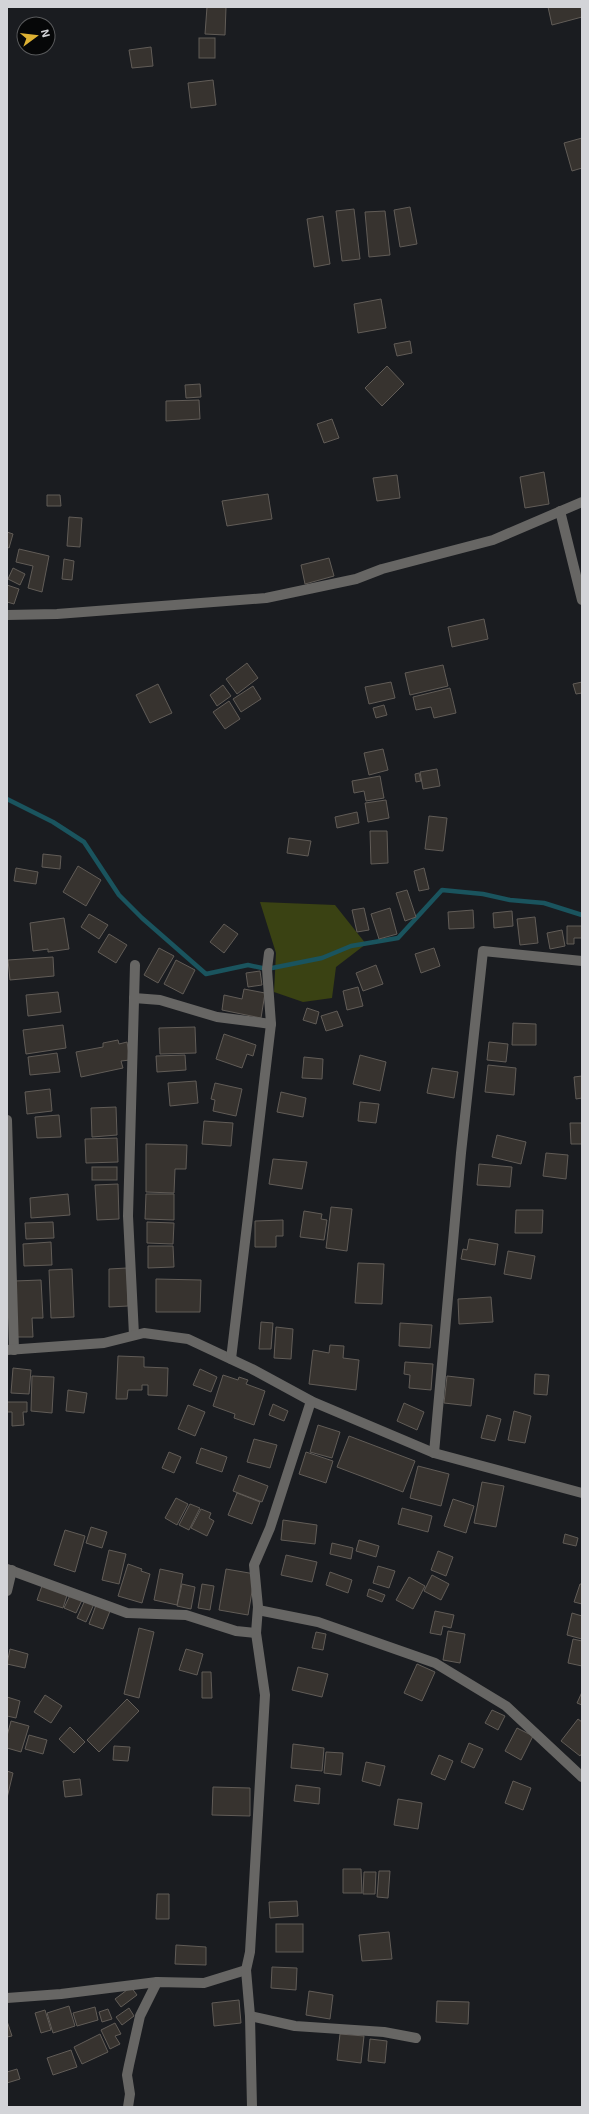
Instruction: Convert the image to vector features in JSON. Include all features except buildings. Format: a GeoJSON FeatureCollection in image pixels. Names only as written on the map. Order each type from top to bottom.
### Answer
{"type":"FeatureCollection","features":[{"type":"Feature","properties":{"kind":"street"},"geometry":{"type":"LineString","coordinates":[[7,615],[57,614],[266,598],[356,579],[382,569],[493,540],[582,502]]}},
{"type":"Feature","properties":{"kind":"street"},"geometry":{"type":"LineString","coordinates":[[560,511],[582,600]]}},
{"type":"Feature","properties":{"kind":"street"},"geometry":{"type":"LineString","coordinates":[[434,1454],[461,1153],[483,951],[582,961]]}},
{"type":"Feature","properties":{"kind":"street"},"geometry":{"type":"LineString","coordinates":[[231,1359],[271,1024],[267,969],[269,953]]}},
{"type":"Feature","properties":{"kind":"street"},"geometry":{"type":"LineString","coordinates":[[134,1336],[128,1216],[135,965]]}},
{"type":"Feature","properties":{"kind":"street"},"geometry":{"type":"LineString","coordinates":[[134,998],[160,1000],[217,1017],[271,1024]]}},
{"type":"Feature","properties":{"kind":"street"},"geometry":{"type":"LineString","coordinates":[[7,1120],[11,1350],[104,1343],[144,1333],[188,1339],[231,1359],[311,1402],[434,1454],[582,1493]]}},
{"type":"Feature","properties":{"kind":"street"},"geometry":{"type":"LineString","coordinates":[[252,2107],[250,2016],[246,1970],[250,1952],[265,1696],[256,1633],[258,1610],[254,1565],[270,1528],[311,1402]]}},
{"type":"Feature","properties":{"kind":"street"},"geometry":{"type":"LineString","coordinates":[[7,1591],[10,1570],[127,1613],[186,1615],[236,1631],[256,1633]]}},
{"type":"Feature","properties":{"kind":"street"},"geometry":{"type":"LineString","coordinates":[[258,1610],[318,1622],[435,1663],[506,1706],[582,1777]]}},
{"type":"Feature","properties":{"kind":"street"},"geometry":{"type":"LineString","coordinates":[[7,1998],[61,1994],[157,1982],[204,1983],[246,1970]]}},
{"type":"Feature","properties":{"kind":"street"},"geometry":{"type":"LineString","coordinates":[[128,2107],[130,2094],[127,2076],[140,2016],[157,1982]]}},
{"type":"Feature","properties":{"kind":"street"},"geometry":{"type":"LineString","coordinates":[[250,2016],[295,2026],[384,2032],[416,2038]]}},
{"type":"Feature","properties":{"kind":"green space"},"geometry":{"type":"Polygon","coordinates":[[[260,902],[335,905],[366,944],[336,967],[332,998],[303,1002],[274,992],[276,953],[260,902]]]}},
{"type":"Feature","properties":{"kind":"waterway"},"geometry":{"type":"LineString","coordinates":[[7,799],[53,822],[84,842],[119,895],[142,918],[206,974],[248,965],[267,969],[322,958],[351,946],[398,938],[442,890],[483,894],[510,900],[544,903],[582,915]]}}]}
